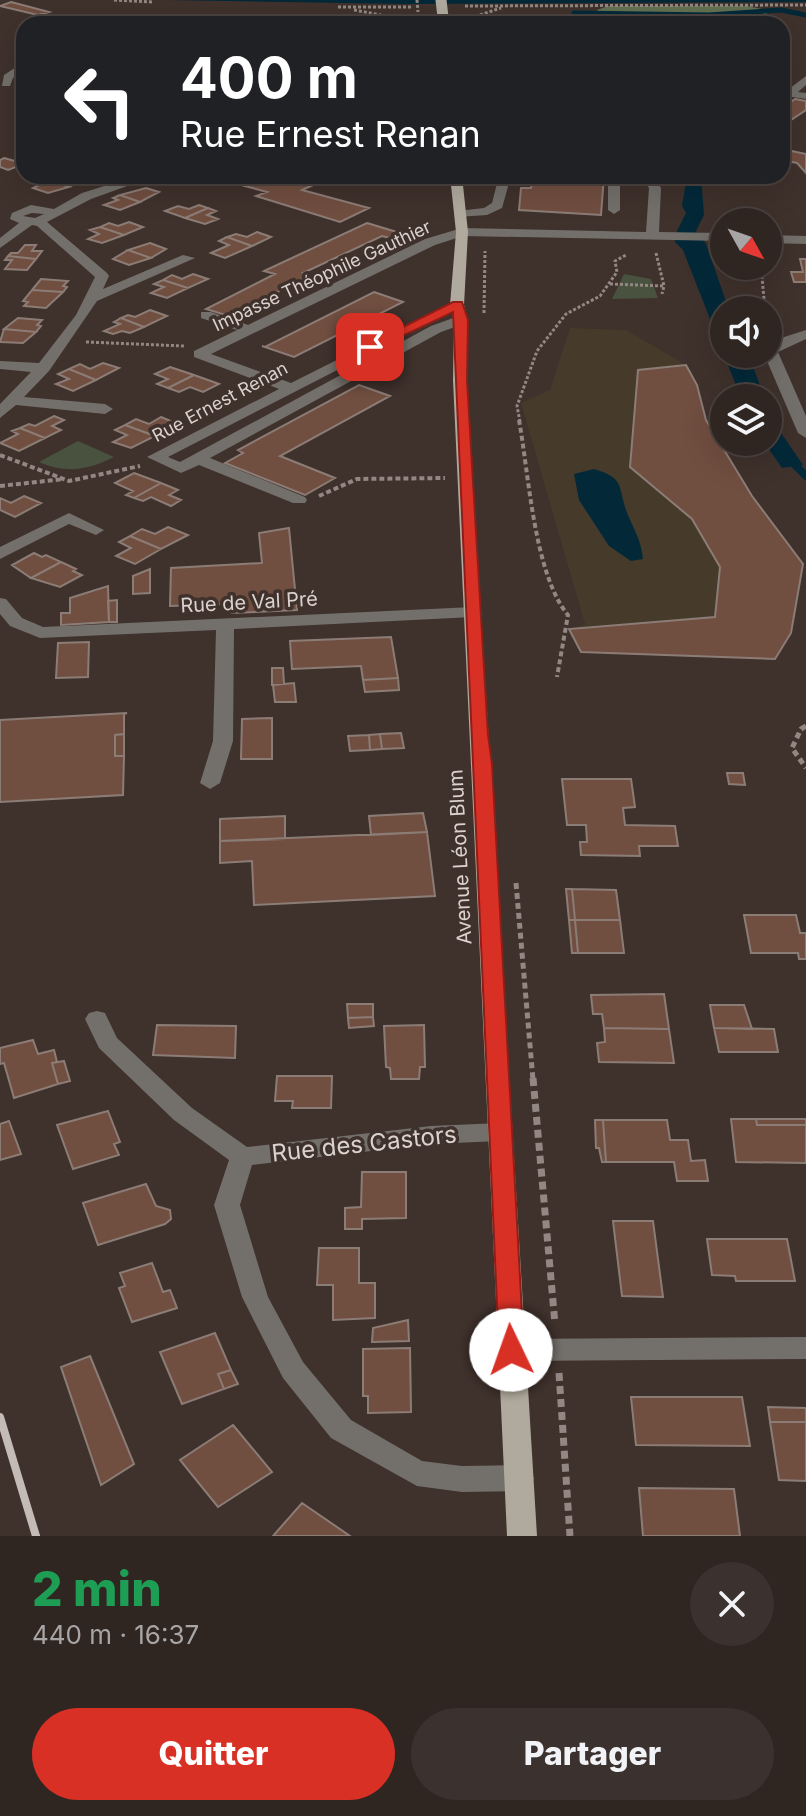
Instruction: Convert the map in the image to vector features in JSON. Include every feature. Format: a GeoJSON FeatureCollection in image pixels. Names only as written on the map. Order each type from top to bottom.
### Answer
{"type":"FeatureCollection","features":[{"type":"Feature","properties":{"kind":"main road","name":"Avenue Léon Blum"},"geometry":{"type":"LineString","coordinates":[[457,184],[462,232],[460,380],[522,1536]]}},
{"type":"Feature","properties":{"kind":"street"},"geometry":{"type":"LineString","coordinates":[[790,93],[806,79]]}},
{"type":"Feature","properties":{"kind":"street"},"geometry":{"type":"LineString","coordinates":[[0,212],[34,217],[114,184]]}},
{"type":"Feature","properties":{"kind":"street"},"geometry":{"type":"LineString","coordinates":[[461,214],[487,211],[498,205],[503,184]]}},
{"type":"Feature","properties":{"kind":"street"},"geometry":{"type":"LineString","coordinates":[[614,184],[614,210]]}},
{"type":"Feature","properties":{"kind":"street"},"geometry":{"type":"LineString","coordinates":[[652,184],[655,188],[652,239]]}},
{"type":"Feature","properties":{"kind":"street"},"geometry":{"type":"LineString","coordinates":[[0,244],[34,217],[100,190]]}},
{"type":"Feature","properties":{"kind":"street"},"geometry":{"type":"LineString","coordinates":[[34,217],[102,276],[142,277]]}},
{"type":"Feature","properties":{"kind":"street","name":"Impasse Théophile Gauthier"},"geometry":{"type":"LineString","coordinates":[[206,351],[430,242],[462,232],[652,239],[710,237]]}},
{"type":"Feature","properties":{"kind":"street"},"geometry":{"type":"LineString","coordinates":[[782,239],[806,240]]}},
{"type":"Feature","properties":{"kind":"street"},"geometry":{"type":"LineString","coordinates":[[94,298],[188,258]]}},
{"type":"Feature","properties":{"kind":"street"},"geometry":{"type":"LineString","coordinates":[[0,413],[44,368],[65,341],[94,298],[102,276]]}},
{"type":"Feature","properties":{"kind":"street","name":"Rue Ernest Renan"},"geometry":{"type":"LineString","coordinates":[[459,312],[436,329],[181,468],[155,457],[289,387],[459,312]]}},
{"type":"Feature","properties":{"kind":"street"},"geometry":{"type":"LineString","coordinates":[[206,315],[250,330]]}},
{"type":"Feature","properties":{"kind":"street"},"geometry":{"type":"LineString","coordinates":[[806,334],[783,342],[770,351],[806,433]]}},
{"type":"Feature","properties":{"kind":"street"},"geometry":{"type":"LineString","coordinates":[[206,351],[289,387]]}},
{"type":"Feature","properties":{"kind":"street"},"geometry":{"type":"LineString","coordinates":[[0,365],[44,368]]}},
{"type":"Feature","properties":{"kind":"street"},"geometry":{"type":"LineString","coordinates":[[12,400],[105,409]]}},
{"type":"Feature","properties":{"kind":"street"},"geometry":{"type":"LineString","coordinates":[[198,459],[299,500]]}},
{"type":"Feature","properties":{"kind":"street"},"geometry":{"type":"LineString","coordinates":[[0,554],[69,518],[96,530]]}},
{"type":"Feature","properties":{"kind":"street","name":"Rue de Val Pré"},"geometry":{"type":"LineString","coordinates":[[0,603],[16,622],[40,633],[473,612]]}},
{"type":"Feature","properties":{"kind":"street"},"geometry":{"type":"LineString","coordinates":[[210,783],[223,741],[225,625]]}},
{"type":"Feature","properties":{"kind":"street"},"geometry":{"type":"LineString","coordinates":[[97,1019],[107,1042],[183,1114],[243,1157]]}},
{"type":"Feature","properties":{"kind":"street","name":"Rue des Castors"},"geometry":{"type":"LineString","coordinates":[[500,1132],[431,1135],[243,1157],[233,1179],[227,1205],[255,1297],[293,1370],[341,1429],[417,1473],[462,1479],[519,1478]]}},
{"type":"Feature","properties":{"kind":"street"},"geometry":{"type":"LineString","coordinates":[[511,1350],[806,1348]]}},
{"type":"Feature","properties":{"kind":"path"},"geometry":{"type":"LineString","coordinates":[[465,6],[806,5]]}},
{"type":"Feature","properties":{"kind":"path"},"geometry":{"type":"LineString","coordinates":[[474,16],[505,6]]}},
{"type":"Feature","properties":{"kind":"path"},"geometry":{"type":"LineString","coordinates":[[339,10],[373,11],[391,16]]}},
{"type":"Feature","properties":{"kind":"path"},"geometry":{"type":"LineString","coordinates":[[484,317],[487,232]]}},
{"type":"Feature","properties":{"kind":"path"},"geometry":{"type":"LineString","coordinates":[[557,677],[568,615],[554,598],[544,565],[517,406],[537,351],[566,314],[600,296],[617,272],[615,261],[652,239],[664,286],[662,294]]}},
{"type":"Feature","properties":{"kind":"path"},"geometry":{"type":"LineString","coordinates":[[609,284],[664,286]]}},
{"type":"Feature","properties":{"kind":"path"},"geometry":{"type":"LineString","coordinates":[[65,341],[206,351]]}},
{"type":"Feature","properties":{"kind":"path"},"geometry":{"type":"LineString","coordinates":[[0,455],[69,481],[164,461]]}},
{"type":"Feature","properties":{"kind":"path"},"geometry":{"type":"LineString","coordinates":[[299,500],[313,499],[357,479],[466,478]]}},
{"type":"Feature","properties":{"kind":"path"},"geometry":{"type":"LineString","coordinates":[[0,486],[64,479]]}},
{"type":"Feature","properties":{"kind":"path"},"geometry":{"type":"LineString","coordinates":[[806,726],[801,729],[792,748],[806,768]]}},
{"type":"Feature","properties":{"kind":"path"},"geometry":{"type":"LineString","coordinates":[[515,879],[545,1180],[556,1335]]}},
{"type":"Feature","properties":{"kind":"path"},"geometry":{"type":"LineString","coordinates":[[558,1366],[570,1536]]}},
{"type":"Feature","properties":{"kind":"shaded area"},"geometry":{"type":"Polygon","coordinates":[[[570,328],[626,330],[686,365],[697,385],[710,427],[710,456],[728,456],[752,496],[791,633],[775,659],[581,652],[569,629],[585,624],[521,403],[550,390],[570,328]]]}},
{"type":"Feature","properties":{"kind":"green space"},"geometry":{"type":"Polygon","coordinates":[[[608,6],[747,6],[766,10],[767,14],[600,16],[597,10],[608,6]]]}},
{"type":"Feature","properties":{"kind":"green space"},"geometry":{"type":"Polygon","coordinates":[[[624,274],[651,279],[658,298],[612,299],[624,274]]]}},
{"type":"Feature","properties":{"kind":"green space"},"geometry":{"type":"Polygon","coordinates":[[[78,441],[114,457],[77,469],[39,462],[78,441]]]}},
{"type":"Feature","properties":{"kind":"water"},"geometry":{"type":"Polygon","coordinates":[[[169,0],[806,0],[806,2],[406,4],[169,0]]]}},
{"type":"Feature","properties":{"kind":"water"},"geometry":{"type":"Polygon","coordinates":[[[686,184],[702,184],[704,215],[696,231],[710,255],[710,280],[719,280],[724,296],[710,296],[710,319],[683,250],[675,242],[686,213],[682,206],[686,184]]]}},
{"type":"Feature","properties":{"kind":"water"},"geometry":{"type":"Polygon","coordinates":[[[729,368],[753,368],[760,384],[736,384],[729,368]]]}},
{"type":"Feature","properties":{"kind":"water"},"geometry":{"type":"Polygon","coordinates":[[[782,434],[803,465],[782,468],[774,456],[782,456],[782,434]]]}},
{"type":"Feature","properties":{"kind":"water"},"geometry":{"type":"Polygon","coordinates":[[[594,469],[611,476],[618,484],[639,539],[643,559],[631,561],[609,546],[579,500],[574,474],[594,469]]]}},
{"type":"Feature","properties":{"kind":"building"},"geometry":{"type":"Polygon","coordinates":[[[11,2],[49,12],[38,15],[0,6],[11,2]]]}},
{"type":"Feature","properties":{"kind":"building"},"geometry":{"type":"Polygon","coordinates":[[[795,99],[806,101],[806,110],[790,121],[790,102],[795,99]]]}},
{"type":"Feature","properties":{"kind":"building"},"geometry":{"type":"Polygon","coordinates":[[[790,151],[806,154],[806,173],[797,163],[790,162],[790,151]]]}},
{"type":"Feature","properties":{"kind":"building"},"geometry":{"type":"Polygon","coordinates":[[[0,160],[16,161],[16,167],[8,170],[0,167],[0,160]]]}},
{"type":"Feature","properties":{"kind":"building"},"geometry":{"type":"Polygon","coordinates":[[[41,184],[69,187],[48,193],[33,188],[41,184]]]}},
{"type":"Feature","properties":{"kind":"building"},"geometry":{"type":"Polygon","coordinates":[[[315,184],[302,190],[369,208],[340,222],[256,196],[267,192],[245,186],[315,184]]]}},
{"type":"Feature","properties":{"kind":"building"},"geometry":{"type":"Polygon","coordinates":[[[532,184],[603,184],[601,215],[519,210],[521,188],[531,188],[532,184]]]}},
{"type":"Feature","properties":{"kind":"building"},"geometry":{"type":"Polygon","coordinates":[[[146,188],[159,192],[140,202],[120,195],[146,188]]]}},
{"type":"Feature","properties":{"kind":"building"},"geometry":{"type":"Polygon","coordinates":[[[120,195],[140,202],[120,210],[104,205],[118,200],[113,198],[120,195]]]}},
{"type":"Feature","properties":{"kind":"building"},"geometry":{"type":"Polygon","coordinates":[[[199,205],[208,208],[185,218],[165,211],[178,206],[189,209],[199,205]]]}},
{"type":"Feature","properties":{"kind":"building"},"geometry":{"type":"Polygon","coordinates":[[[208,208],[216,211],[207,215],[218,219],[205,224],[185,218],[208,208]]]}},
{"type":"Feature","properties":{"kind":"building"},"geometry":{"type":"Polygon","coordinates":[[[129,222],[143,227],[124,235],[100,227],[109,223],[118,226],[129,222]]]}},
{"type":"Feature","properties":{"kind":"building"},"geometry":{"type":"Polygon","coordinates":[[[367,223],[400,233],[389,238],[382,236],[303,273],[310,276],[229,316],[206,309],[275,274],[264,271],[367,223]]]}},
{"type":"Feature","properties":{"kind":"building"},"geometry":{"type":"Polygon","coordinates":[[[100,227],[124,235],[102,243],[88,239],[99,234],[90,230],[100,227]]]}},
{"type":"Feature","properties":{"kind":"building"},"geometry":{"type":"Polygon","coordinates":[[[257,232],[271,237],[252,246],[227,237],[236,234],[247,237],[257,232]]]}},
{"type":"Feature","properties":{"kind":"building"},"geometry":{"type":"Polygon","coordinates":[[[227,237],[252,246],[225,258],[211,253],[229,245],[219,241],[227,237]]]}},
{"type":"Feature","properties":{"kind":"building"},"geometry":{"type":"Polygon","coordinates":[[[150,243],[166,249],[151,258],[128,250],[150,243]]]}},
{"type":"Feature","properties":{"kind":"building"},"geometry":{"type":"Polygon","coordinates":[[[25,245],[36,245],[32,251],[42,251],[36,259],[8,256],[18,253],[25,245]]]}},
{"type":"Feature","properties":{"kind":"building"},"geometry":{"type":"Polygon","coordinates":[[[128,250],[151,258],[129,265],[113,259],[128,250]]]}},
{"type":"Feature","properties":{"kind":"building"},"geometry":{"type":"Polygon","coordinates":[[[8,256],[36,259],[27,270],[5,269],[12,260],[5,260],[8,256]]]}},
{"type":"Feature","properties":{"kind":"building"},"geometry":{"type":"Polygon","coordinates":[[[800,259],[806,259],[806,282],[794,282],[791,272],[803,272],[800,259]]]}},
{"type":"Feature","properties":{"kind":"building"},"geometry":{"type":"Polygon","coordinates":[[[193,274],[208,279],[188,288],[163,280],[172,275],[182,279],[193,274]]]}},
{"type":"Feature","properties":{"kind":"building"},"geometry":{"type":"Polygon","coordinates":[[[41,279],[68,281],[63,286],[67,287],[63,292],[32,290],[41,279]]]}},
{"type":"Feature","properties":{"kind":"building"},"geometry":{"type":"Polygon","coordinates":[[[163,280],[188,288],[167,298],[151,293],[164,287],[154,284],[163,280]]]}},
{"type":"Feature","properties":{"kind":"building"},"geometry":{"type":"Polygon","coordinates":[[[32,290],[63,292],[46,308],[24,306],[28,302],[23,301],[32,290]]]}},
{"type":"Feature","properties":{"kind":"building"},"geometry":{"type":"Polygon","coordinates":[[[374,292],[403,302],[294,357],[262,346],[265,347],[374,292]]]}},
{"type":"Feature","properties":{"kind":"building"},"geometry":{"type":"Polygon","coordinates":[[[150,310],[167,316],[144,327],[121,318],[128,315],[135,317],[150,310]]]}},
{"type":"Feature","properties":{"kind":"building"},"geometry":{"type":"Polygon","coordinates":[[[18,318],[42,320],[37,325],[41,326],[36,332],[4,329],[18,318]]]}},
{"type":"Feature","properties":{"kind":"building"},"geometry":{"type":"Polygon","coordinates":[[[121,318],[144,327],[130,333],[104,331],[120,324],[114,322],[121,318]]]}},
{"type":"Feature","properties":{"kind":"building"},"geometry":{"type":"Polygon","coordinates":[[[4,329],[36,332],[23,343],[0,342],[4,329]]]}},
{"type":"Feature","properties":{"kind":"building"},"geometry":{"type":"Polygon","coordinates":[[[103,363],[119,368],[96,380],[69,369],[80,364],[90,369],[103,363]]]}},
{"type":"Feature","properties":{"kind":"building"},"geometry":{"type":"Polygon","coordinates":[[[686,365],[697,385],[710,427],[710,456],[728,456],[752,496],[803,564],[791,633],[775,659],[581,652],[569,629],[715,617],[720,567],[692,519],[630,467],[638,370],[686,365]]]}},
{"type":"Feature","properties":{"kind":"building"},"geometry":{"type":"Polygon","coordinates":[[[170,367],[194,375],[168,388],[157,384],[168,379],[155,374],[170,367]]]}},
{"type":"Feature","properties":{"kind":"building"},"geometry":{"type":"Polygon","coordinates":[[[69,369],[96,380],[73,391],[56,384],[69,379],[58,374],[69,369]]]}},
{"type":"Feature","properties":{"kind":"building"},"geometry":{"type":"Polygon","coordinates":[[[194,375],[219,384],[203,392],[190,387],[179,392],[168,388],[194,375]]]}},
{"type":"Feature","properties":{"kind":"building"},"geometry":{"type":"Polygon","coordinates":[[[359,385],[390,396],[280,456],[335,478],[305,495],[225,463],[243,453],[238,450],[359,385]]]}},
{"type":"Feature","properties":{"kind":"building"},"geometry":{"type":"Polygon","coordinates":[[[54,416],[64,420],[52,426],[61,430],[45,438],[20,428],[29,424],[35,426],[54,416]]]}},
{"type":"Feature","properties":{"kind":"building"},"geometry":{"type":"Polygon","coordinates":[[[161,417],[178,424],[155,436],[125,425],[136,419],[149,424],[161,417]]]}},
{"type":"Feature","properties":{"kind":"building"},"geometry":{"type":"Polygon","coordinates":[[[125,425],[155,436],[131,448],[113,442],[127,435],[115,430],[125,425]]]}},
{"type":"Feature","properties":{"kind":"building"},"geometry":{"type":"Polygon","coordinates":[[[20,428],[45,438],[19,451],[0,443],[18,434],[12,431],[20,428]]]}},
{"type":"Feature","properties":{"kind":"building"},"geometry":{"type":"Polygon","coordinates":[[[134,473],[161,483],[134,498],[126,495],[133,491],[115,483],[134,473]]]}},
{"type":"Feature","properties":{"kind":"building"},"geometry":{"type":"Polygon","coordinates":[[[161,483],[178,490],[169,495],[181,500],[171,506],[151,497],[143,501],[134,498],[161,483]]]}},
{"type":"Feature","properties":{"kind":"building"},"geometry":{"type":"Polygon","coordinates":[[[24,496],[41,503],[15,517],[0,510],[0,498],[11,503],[24,496]]]}},
{"type":"Feature","properties":{"kind":"building"},"geometry":{"type":"Polygon","coordinates":[[[168,527],[188,535],[161,549],[130,536],[142,529],[155,534],[168,527]]]}},
{"type":"Feature","properties":{"kind":"building"},"geometry":{"type":"Polygon","coordinates":[[[289,528],[297,610],[232,613],[233,604],[170,606],[171,568],[262,563],[259,533],[289,528]]]}},
{"type":"Feature","properties":{"kind":"building"},"geometry":{"type":"Polygon","coordinates":[[[130,536],[161,549],[135,564],[116,556],[131,548],[119,542],[130,536]]]}},
{"type":"Feature","properties":{"kind":"building"},"geometry":{"type":"Polygon","coordinates":[[[34,553],[61,562],[31,578],[12,565],[34,553]]]}},
{"type":"Feature","properties":{"kind":"building"},"geometry":{"type":"Polygon","coordinates":[[[61,562],[82,575],[60,587],[31,578],[61,562]]]}},
{"type":"Feature","properties":{"kind":"building"},"geometry":{"type":"Polygon","coordinates":[[[150,569],[150,593],[133,594],[133,576],[150,569]]]}},
{"type":"Feature","properties":{"kind":"building"},"geometry":{"type":"Polygon","coordinates":[[[108,586],[109,622],[61,625],[61,613],[70,613],[70,598],[108,586]]]}},
{"type":"Feature","properties":{"kind":"building"},"geometry":{"type":"Polygon","coordinates":[[[117,600],[117,622],[109,622],[108,601],[117,600]]]}},
{"type":"Feature","properties":{"kind":"building"},"geometry":{"type":"Polygon","coordinates":[[[391,637],[398,678],[363,680],[361,666],[292,669],[290,641],[391,637]]]}},
{"type":"Feature","properties":{"kind":"building"},"geometry":{"type":"Polygon","coordinates":[[[89,642],[88,677],[56,678],[58,643],[89,642]]]}},
{"type":"Feature","properties":{"kind":"building"},"geometry":{"type":"Polygon","coordinates":[[[272,668],[283,668],[284,684],[272,685],[272,668]]]}},
{"type":"Feature","properties":{"kind":"building"},"geometry":{"type":"Polygon","coordinates":[[[398,678],[399,690],[365,692],[363,680],[398,678]]]}},
{"type":"Feature","properties":{"kind":"building"},"geometry":{"type":"Polygon","coordinates":[[[294,683],[296,702],[275,702],[273,685],[294,683]]]}},
{"type":"Feature","properties":{"kind":"building"},"geometry":{"type":"Polygon","coordinates":[[[127,713],[124,714],[124,734],[115,735],[115,756],[124,756],[123,795],[0,802],[0,720],[127,713]]]}},
{"type":"Feature","properties":{"kind":"building"},"geometry":{"type":"Polygon","coordinates":[[[272,718],[272,759],[241,759],[242,719],[272,718]]]}},
{"type":"Feature","properties":{"kind":"building"},"geometry":{"type":"Polygon","coordinates":[[[401,733],[404,748],[382,749],[380,734],[401,733]]]}},
{"type":"Feature","properties":{"kind":"building"},"geometry":{"type":"Polygon","coordinates":[[[124,734],[124,756],[115,756],[115,735],[124,734]]]}},
{"type":"Feature","properties":{"kind":"building"},"geometry":{"type":"Polygon","coordinates":[[[380,734],[382,749],[370,750],[369,735],[380,734]]]}},
{"type":"Feature","properties":{"kind":"building"},"geometry":{"type":"Polygon","coordinates":[[[369,735],[370,750],[350,751],[348,736],[369,735]]]}},
{"type":"Feature","properties":{"kind":"building"},"geometry":{"type":"Polygon","coordinates":[[[727,773],[743,773],[745,785],[729,784],[727,773]]]}},
{"type":"Feature","properties":{"kind":"building"},"geometry":{"type":"Polygon","coordinates":[[[562,779],[631,779],[635,807],[623,808],[625,825],[675,826],[678,846],[639,846],[640,856],[581,855],[580,842],[587,842],[586,825],[567,825],[562,779]]]}},
{"type":"Feature","properties":{"kind":"building"},"geometry":{"type":"Polygon","coordinates":[[[423,813],[427,832],[371,835],[369,816],[423,813]]]}},
{"type":"Feature","properties":{"kind":"building"},"geometry":{"type":"Polygon","coordinates":[[[285,816],[285,839],[220,841],[220,819],[285,816]]]}},
{"type":"Feature","properties":{"kind":"building"},"geometry":{"type":"Polygon","coordinates":[[[427,832],[435,896],[254,905],[252,861],[220,863],[220,841],[427,832]]]}},
{"type":"Feature","properties":{"kind":"building"},"geometry":{"type":"Polygon","coordinates":[[[566,889],[572,889],[575,920],[569,920],[566,889]]]}},
{"type":"Feature","properties":{"kind":"building"},"geometry":{"type":"Polygon","coordinates":[[[572,889],[616,890],[620,920],[575,920],[572,889]]]}},
{"type":"Feature","properties":{"kind":"building"},"geometry":{"type":"Polygon","coordinates":[[[744,915],[796,915],[800,933],[806,933],[806,959],[799,959],[798,953],[751,953],[744,915]]]}},
{"type":"Feature","properties":{"kind":"building"},"geometry":{"type":"Polygon","coordinates":[[[569,920],[575,920],[578,953],[572,953],[569,920]]]}},
{"type":"Feature","properties":{"kind":"building"},"geometry":{"type":"Polygon","coordinates":[[[575,920],[620,920],[624,953],[578,953],[575,920]]]}},
{"type":"Feature","properties":{"kind":"building"},"geometry":{"type":"Polygon","coordinates":[[[664,994],[669,1029],[604,1028],[602,1014],[593,1014],[591,995],[664,994]]]}},
{"type":"Feature","properties":{"kind":"building"},"geometry":{"type":"Polygon","coordinates":[[[347,1004],[373,1004],[373,1017],[348,1018],[347,1004]]]}},
{"type":"Feature","properties":{"kind":"building"},"geometry":{"type":"Polygon","coordinates":[[[710,1005],[744,1005],[752,1029],[714,1028],[710,1005]]]}},
{"type":"Feature","properties":{"kind":"building"},"geometry":{"type":"Polygon","coordinates":[[[373,1017],[374,1026],[349,1028],[348,1018],[373,1017]]]}},
{"type":"Feature","properties":{"kind":"building"},"geometry":{"type":"Polygon","coordinates":[[[157,1025],[236,1026],[235,1058],[153,1055],[157,1025]]]}},
{"type":"Feature","properties":{"kind":"building"},"geometry":{"type":"Polygon","coordinates":[[[424,1025],[425,1067],[420,1067],[419,1079],[391,1079],[390,1068],[386,1067],[384,1026],[424,1025]]]}},
{"type":"Feature","properties":{"kind":"building"},"geometry":{"type":"Polygon","coordinates":[[[604,1028],[669,1029],[674,1063],[599,1062],[597,1043],[605,1042],[604,1028]]]}},
{"type":"Feature","properties":{"kind":"building"},"geometry":{"type":"Polygon","coordinates":[[[714,1028],[774,1029],[778,1052],[719,1052],[714,1028]]]}},
{"type":"Feature","properties":{"kind":"building"},"geometry":{"type":"Polygon","coordinates":[[[33,1040],[38,1054],[54,1050],[57,1062],[52,1063],[58,1084],[14,1098],[4,1063],[0,1064],[0,1048],[33,1040]]]}},
{"type":"Feature","properties":{"kind":"building"},"geometry":{"type":"Polygon","coordinates":[[[64,1061],[70,1081],[58,1084],[52,1063],[64,1061]]]}},
{"type":"Feature","properties":{"kind":"building"},"geometry":{"type":"Polygon","coordinates":[[[277,1076],[332,1076],[331,1108],[292,1108],[293,1101],[275,1101],[277,1076]]]}},
{"type":"Feature","properties":{"kind":"building"},"geometry":{"type":"Polygon","coordinates":[[[108,1111],[120,1142],[114,1144],[119,1155],[73,1169],[57,1125],[108,1111]]]}},
{"type":"Feature","properties":{"kind":"building"},"geometry":{"type":"Polygon","coordinates":[[[731,1119],[756,1119],[757,1125],[806,1125],[806,1163],[736,1162],[731,1119]]]}},
{"type":"Feature","properties":{"kind":"building"},"geometry":{"type":"Polygon","coordinates":[[[756,1119],[806,1119],[806,1125],[757,1125],[756,1119]]]}},
{"type":"Feature","properties":{"kind":"building"},"geometry":{"type":"Polygon","coordinates":[[[595,1120],[603,1120],[606,1162],[602,1162],[599,1148],[596,1148],[595,1120]]]}},
{"type":"Feature","properties":{"kind":"building"},"geometry":{"type":"Polygon","coordinates":[[[603,1120],[667,1120],[670,1140],[688,1140],[691,1161],[705,1160],[708,1181],[677,1181],[674,1162],[606,1162],[603,1120]]]}},
{"type":"Feature","properties":{"kind":"building"},"geometry":{"type":"Polygon","coordinates":[[[9,1121],[21,1154],[0,1160],[0,1124],[9,1121]]]}},
{"type":"Feature","properties":{"kind":"building"},"geometry":{"type":"Polygon","coordinates":[[[362,1172],[406,1172],[406,1218],[362,1219],[362,1229],[345,1229],[345,1208],[361,1207],[362,1172]]]}},
{"type":"Feature","properties":{"kind":"building"},"geometry":{"type":"Polygon","coordinates":[[[146,1184],[156,1206],[170,1210],[171,1219],[165,1224],[98,1245],[83,1203],[146,1184]]]}},
{"type":"Feature","properties":{"kind":"building"},"geometry":{"type":"Polygon","coordinates":[[[613,1221],[653,1221],[663,1297],[622,1296],[613,1221]]]}},
{"type":"Feature","properties":{"kind":"building"},"geometry":{"type":"Polygon","coordinates":[[[707,1239],[787,1239],[795,1281],[736,1281],[735,1276],[712,1275],[707,1239]]]}},
{"type":"Feature","properties":{"kind":"building"},"geometry":{"type":"Polygon","coordinates":[[[319,1248],[359,1248],[359,1283],[375,1283],[375,1318],[333,1320],[333,1285],[317,1285],[319,1248]]]}},
{"type":"Feature","properties":{"kind":"building"},"geometry":{"type":"Polygon","coordinates":[[[152,1263],[163,1292],[170,1290],[177,1308],[132,1322],[119,1288],[125,1286],[120,1273],[152,1263]]]}},
{"type":"Feature","properties":{"kind":"building"},"geometry":{"type":"Polygon","coordinates":[[[408,1320],[409,1341],[372,1342],[373,1328],[408,1320]]]}},
{"type":"Feature","properties":{"kind":"building"},"geometry":{"type":"Polygon","coordinates":[[[215,1333],[231,1370],[218,1374],[224,1389],[182,1404],[160,1352],[215,1333]]]}},
{"type":"Feature","properties":{"kind":"building"},"geometry":{"type":"Polygon","coordinates":[[[410,1348],[411,1412],[368,1413],[368,1396],[363,1396],[363,1349],[410,1348]]]}},
{"type":"Feature","properties":{"kind":"building"},"geometry":{"type":"Polygon","coordinates":[[[90,1356],[134,1464],[101,1485],[61,1367],[90,1356]]]}},
{"type":"Feature","properties":{"kind":"building"},"geometry":{"type":"Polygon","coordinates":[[[231,1370],[238,1384],[224,1389],[218,1374],[231,1370]]]}},
{"type":"Feature","properties":{"kind":"building"},"geometry":{"type":"Polygon","coordinates":[[[631,1397],[742,1397],[750,1446],[636,1445],[631,1397]]]}},
{"type":"Feature","properties":{"kind":"building"},"geometry":{"type":"Polygon","coordinates":[[[768,1407],[806,1408],[806,1422],[770,1422],[768,1407]]]}},
{"type":"Feature","properties":{"kind":"building"},"geometry":{"type":"Polygon","coordinates":[[[770,1422],[806,1422],[806,1481],[779,1480],[770,1422]]]}},
{"type":"Feature","properties":{"kind":"building"},"geometry":{"type":"Polygon","coordinates":[[[233,1425],[272,1472],[218,1507],[180,1460],[233,1425]]]}},
{"type":"Feature","properties":{"kind":"building"},"geometry":{"type":"Polygon","coordinates":[[[639,1488],[734,1489],[740,1536],[643,1536],[639,1488]]]}},
{"type":"Feature","properties":{"kind":"building"},"geometry":{"type":"Polygon","coordinates":[[[302,1503],[350,1536],[273,1536],[302,1503]]]}},
{"type":"Feature","properties":{"kind":"waterway"},"geometry":{"type":"LineString","coordinates":[[574,13],[709,15],[781,10],[806,15]]}},
{"type":"Feature","properties":{"kind":"waterway"},"geometry":{"type":"LineString","coordinates":[[789,459],[806,476]]}},
{"type":"Feature","properties":{"kind":"railway"},"geometry":{"type":"LineString","coordinates":[[0,1417],[36,1536]]}},
{"type":"Feature","properties":{"kind":"route"},"geometry":{"type":"LineString","coordinates":[[370,347],[457,305],[461,320],[460,380],[483,764],[511,1350]]}}]}
